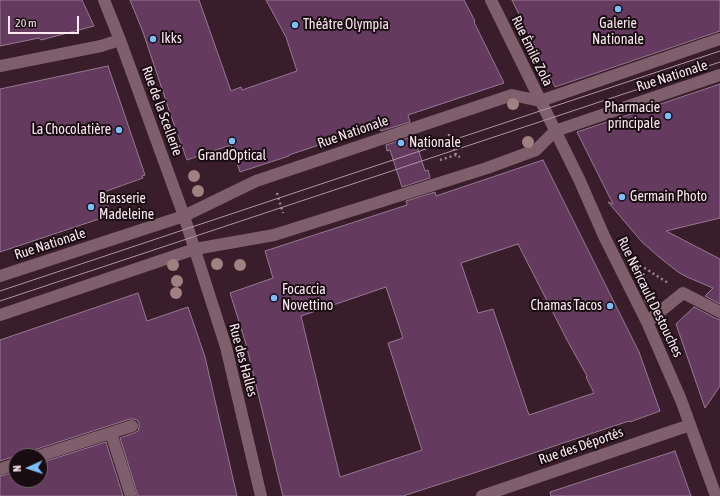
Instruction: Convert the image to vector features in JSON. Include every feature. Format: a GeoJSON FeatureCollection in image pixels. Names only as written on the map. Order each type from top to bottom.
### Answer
{"type":"FeatureCollection","features":[{"type":"Feature","properties":{"kind":"street","name":"Rue de la Scellerie"},"geometry":{"type":"LineString","coordinates":[[104,0],[184,216],[188,233]]}},
{"type":"Feature","properties":{"kind":"street","name":"Rue Émile Zola"},"geometry":{"type":"LineString","coordinates":[[491,0],[547,114]]}},
{"type":"Feature","properties":{"kind":"street","name":"Rue Nationale"},"geometry":{"type":"LineString","coordinates":[[0,276],[184,216],[256,181],[512,95],[540,101],[720,39]]}},
{"type":"Feature","properties":{"kind":"street"},"geometry":{"type":"LineString","coordinates":[[0,66],[101,46],[120,40]]}},
{"type":"Feature","properties":{"kind":"street","name":"Rue Nationale"},"geometry":{"type":"LineString","coordinates":[[0,314],[195,249],[274,235],[487,168],[536,150],[555,130],[720,75]]}},
{"type":"Feature","properties":{"kind":"street","name":"Rue Néricault Destouches"},"geometry":{"type":"LineString","coordinates":[[547,114],[579,179],[604,236],[647,322],[681,400],[716,496]]}},
{"type":"Feature","properties":{"kind":"street","name":"Rue des Halles"},"geometry":{"type":"LineString","coordinates":[[188,233],[195,249],[226,347],[261,496]]}},
{"type":"Feature","properties":{"kind":"street"},"geometry":{"type":"LineString","coordinates":[[647,322],[683,293],[720,312]]}},
{"type":"Feature","properties":{"kind":"street","name":"Rue des Déportés"},"geometry":{"type":"LineString","coordinates":[[482,496],[690,425]]}},
{"type":"Feature","properties":{"kind":"street"},"geometry":{"type":"LineString","coordinates":[[48,453],[132,426]]}},
{"type":"Feature","properties":{"kind":"street"},"geometry":{"type":"LineString","coordinates":[[111,433],[132,496]]}},
{"type":"Feature","properties":{"kind":"path"},"geometry":{"type":"LineString","coordinates":[[456,155],[449,135],[468,110]]}},
{"type":"Feature","properties":{"kind":"path"},"geometry":{"type":"LineString","coordinates":[[440,160],[456,155],[487,168]]}},
{"type":"Feature","properties":{"kind":"path"},"geometry":{"type":"LineString","coordinates":[[256,181],[276,191],[284,213],[274,235]]}},
{"type":"Feature","properties":{"kind":"path"},"geometry":{"type":"LineString","coordinates":[[636,262],[683,293]]}},
{"type":"Feature","properties":{"kind":"building"},"geometry":{"type":"Polygon","coordinates":[[[0,0],[82,0],[94,26],[41,40],[39,38],[0,46],[0,0]]]}},
{"type":"Feature","properties":{"kind":"building"},"geometry":{"type":"Polygon","coordinates":[[[130,0],[199,0],[231,91],[241,87],[242,90],[297,71],[286,37],[266,0],[464,0],[504,83],[408,115],[410,122],[381,131],[379,125],[240,172],[231,145],[187,160],[143,32],[130,0]]]}},
{"type":"Feature","properties":{"kind":"building"},"geometry":{"type":"Polygon","coordinates":[[[512,0],[720,0],[720,31],[555,87],[512,0]]]}},
{"type":"Feature","properties":{"kind":"building"},"geometry":{"type":"Polygon","coordinates":[[[108,66],[145,175],[142,176],[143,178],[104,192],[111,215],[0,252],[0,89],[108,66]]]}},
{"type":"Feature","properties":{"kind":"building"},"geometry":{"type":"Polygon","coordinates":[[[720,84],[720,218],[666,231],[720,259],[720,304],[705,296],[713,288],[678,272],[659,257],[642,242],[608,202],[613,204],[577,132],[720,84]]]}},
{"type":"Feature","properties":{"kind":"building"},"geometry":{"type":"Polygon","coordinates":[[[414,136],[425,171],[428,170],[430,178],[402,187],[390,150],[387,151],[386,145],[414,136]]]}},
{"type":"Feature","properties":{"kind":"building"},"geometry":{"type":"Polygon","coordinates":[[[543,160],[639,352],[660,411],[403,496],[283,496],[246,344],[230,293],[273,278],[265,251],[407,205],[406,201],[435,192],[436,196],[543,160]],[[518,244],[461,263],[478,313],[493,309],[529,415],[594,393],[586,377],[587,376],[518,244]],[[386,287],[301,316],[340,477],[422,450],[388,343],[403,338],[386,287]]]}},
{"type":"Feature","properties":{"kind":"building"},"geometry":{"type":"Polygon","coordinates":[[[138,293],[147,321],[188,307],[205,357],[237,496],[138,496],[120,438],[138,431],[139,423],[137,420],[133,419],[40,448],[8,448],[8,458],[0,461],[0,340],[138,293]]]}},
{"type":"Feature","properties":{"kind":"building"},"geometry":{"type":"Polygon","coordinates":[[[694,307],[717,319],[720,319],[720,386],[705,408],[676,324],[694,307]]]}},
{"type":"Feature","properties":{"kind":"building"},"geometry":{"type":"Polygon","coordinates":[[[106,442],[123,496],[0,496],[0,476],[8,474],[8,488],[48,488],[48,460],[106,442]]]}},
{"type":"Feature","properties":{"kind":"building"},"geometry":{"type":"Polygon","coordinates":[[[675,451],[691,496],[551,496],[550,492],[675,451]]]}},
{"type":"Feature","properties":{"kind":"tram line"},"geometry":{"type":"LineString","coordinates":[[0,291],[720,51]]}},
{"type":"Feature","properties":{"kind":"tram line"},"geometry":{"type":"LineString","coordinates":[[0,301],[720,62]]}},
{"type":"Feature","properties":{"kind":"place","name":"Galerie Nationale"},"geometry":{"type":"Point","coordinates":[618,9]}},
{"type":"Feature","properties":{"kind":"place","name":"Théâtre Olympia"},"geometry":{"type":"Point","coordinates":[295,25]}},
{"type":"Feature","properties":{"kind":"place","name":"Ikks"},"geometry":{"type":"Point","coordinates":[153,39]}},
{"type":"Feature","properties":{"kind":"place","name":"Pharmacie principale"},"geometry":{"type":"Point","coordinates":[668,116]}},
{"type":"Feature","properties":{"kind":"place","name":"La Chocolatière"},"geometry":{"type":"Point","coordinates":[119,130]}},
{"type":"Feature","properties":{"kind":"place","name":"GrandOptical"},"geometry":{"type":"Point","coordinates":[232,141]}},
{"type":"Feature","properties":{"kind":"place","name":"Nationale"},"geometry":{"type":"Point","coordinates":[401,143]}},
{"type":"Feature","properties":{"kind":"place","name":"Germain Photo"},"geometry":{"type":"Point","coordinates":[622,197]}},
{"type":"Feature","properties":{"kind":"place","name":"Brasserie Madeleine"},"geometry":{"type":"Point","coordinates":[91,207]}},
{"type":"Feature","properties":{"kind":"place","name":"Focaccia Novettino"},"geometry":{"type":"Point","coordinates":[274,298]}},
{"type":"Feature","properties":{"kind":"place","name":"Chamas Tacos"},"geometry":{"type":"Point","coordinates":[610,306]}}]}
